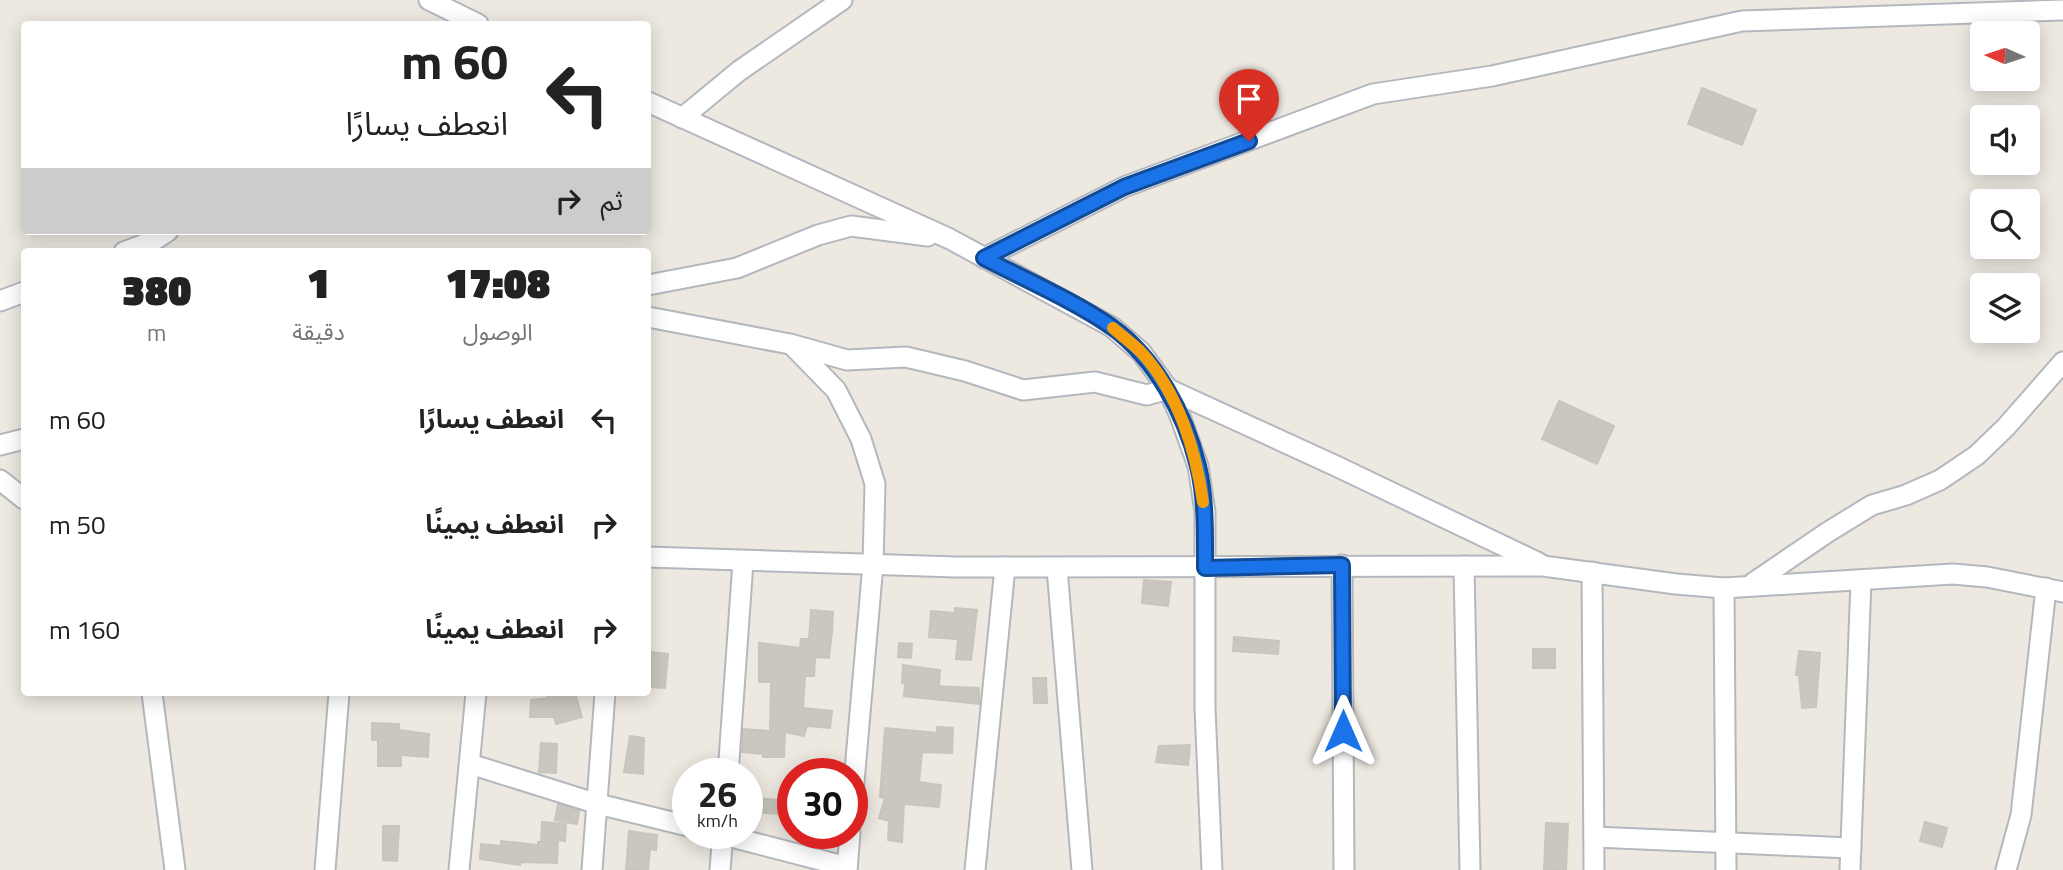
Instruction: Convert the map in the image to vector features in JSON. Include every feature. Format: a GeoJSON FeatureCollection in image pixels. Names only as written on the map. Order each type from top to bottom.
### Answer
{"type":"FeatureCollection","features":[{"type":"Feature","properties":{"kind":"street"},"geometry":{"type":"LineString","coordinates":[[429,0],[472,21]]}},
{"type":"Feature","properties":{"kind":"street"},"geometry":{"type":"LineString","coordinates":[[682,118],[739,71],[842,0]]}},
{"type":"Feature","properties":{"kind":"street"},"geometry":{"type":"LineString","coordinates":[[984,258],[1124,187],[1373,94],[1492,76],[1742,21],[2063,10]]}},
{"type":"Feature","properties":{"kind":"street"},"geometry":{"type":"LineString","coordinates":[[651,103],[950,239],[1112,327],[1141,352],[1168,389],[1198,466],[1205,512],[1205,708],[1212,870]]}},
{"type":"Feature","properties":{"kind":"street"},"geometry":{"type":"LineString","coordinates":[[651,284],[737,268],[818,235],[851,226],[950,239]]}},
{"type":"Feature","properties":{"kind":"street"},"geometry":{"type":"LineString","coordinates":[[135,248],[162,235]]}},
{"type":"Feature","properties":{"kind":"street"},"geometry":{"type":"LineString","coordinates":[[0,301],[21,293]]}},
{"type":"Feature","properties":{"kind":"street"},"geometry":{"type":"LineString","coordinates":[[651,318],[790,344],[847,360],[906,357],[965,371],[1023,390],[1095,382],[1147,395],[1168,389],[1500,543],[1543,566]]}},
{"type":"Feature","properties":{"kind":"street"},"geometry":{"type":"LineString","coordinates":[[790,344],[836,390],[861,439],[875,484],[873,565],[856,758]]}},
{"type":"Feature","properties":{"kind":"street"},"geometry":{"type":"LineString","coordinates":[[1749,586],[1872,505],[1940,481],[1977,455],[2006,427],[2063,362]]}},
{"type":"Feature","properties":{"kind":"street"},"geometry":{"type":"LineString","coordinates":[[0,445],[21,440]]}},
{"type":"Feature","properties":{"kind":"street"},"geometry":{"type":"LineString","coordinates":[[0,480],[21,497]]}},
{"type":"Feature","properties":{"kind":"street"},"geometry":{"type":"LineString","coordinates":[[651,557],[1005,568],[1543,566],[1724,588],[1953,574],[1987,577],[2055,590],[2021,815],[2006,870]]}},
{"type":"Feature","properties":{"kind":"street"},"geometry":{"type":"LineString","coordinates":[[729,758],[743,562]]}},
{"type":"Feature","properties":{"kind":"street"},"geometry":{"type":"LineString","coordinates":[[1342,565],[1344,870]]}},
{"type":"Feature","properties":{"kind":"street"},"geometry":{"type":"LineString","coordinates":[[1464,566],[1470,870]]}},
{"type":"Feature","properties":{"kind":"street"},"geometry":{"type":"LineString","coordinates":[[975,870],[1005,568]]}},
{"type":"Feature","properties":{"kind":"street"},"geometry":{"type":"LineString","coordinates":[[1057,568],[1082,870]]}},
{"type":"Feature","properties":{"kind":"street"},"geometry":{"type":"LineString","coordinates":[[1592,572],[1594,870]]}},
{"type":"Feature","properties":{"kind":"street"},"geometry":{"type":"LineString","coordinates":[[1850,870],[1861,581]]}},
{"type":"Feature","properties":{"kind":"street"},"geometry":{"type":"LineString","coordinates":[[1724,588],[1726,870]]}},
{"type":"Feature","properties":{"kind":"street"},"geometry":{"type":"LineString","coordinates":[[152,696],[175,870]]}},
{"type":"Feature","properties":{"kind":"street"},"geometry":{"type":"LineString","coordinates":[[325,870],[339,696]]}},
{"type":"Feature","properties":{"kind":"street"},"geometry":{"type":"LineString","coordinates":[[459,870],[476,696]]}},
{"type":"Feature","properties":{"kind":"street"},"geometry":{"type":"LineString","coordinates":[[592,870],[605,696]]}},
{"type":"Feature","properties":{"kind":"street"},"geometry":{"type":"LineString","coordinates":[[470,764],[598,804],[672,822]]}},
{"type":"Feature","properties":{"kind":"street"},"geometry":{"type":"LineString","coordinates":[[1594,837],[1852,848]]}},
{"type":"Feature","properties":{"kind":"street"},"geometry":{"type":"LineString","coordinates":[[763,845],[847,868],[849,849]]}},
{"type":"Feature","properties":{"kind":"street"},"geometry":{"type":"LineString","coordinates":[[720,870],[721,849]]}},
{"type":"Feature","properties":{"kind":"building"},"geometry":{"type":"Polygon","coordinates":[[[1702,88],[1756,110],[1742,145],[1688,124],[1702,88]]]}},
{"type":"Feature","properties":{"kind":"building"},"geometry":{"type":"Polygon","coordinates":[[[1559,401],[1614,426],[1597,464],[1542,439],[1559,401]]]}},
{"type":"Feature","properties":{"kind":"building"},"geometry":{"type":"Polygon","coordinates":[[[1144,580],[1171,582],[1168,606],[1142,603],[1144,580]]]}},
{"type":"Feature","properties":{"kind":"building"},"geometry":{"type":"Polygon","coordinates":[[[955,608],[977,610],[971,660],[956,659],[958,639],[929,637],[931,611],[955,613],[955,608]]]}},
{"type":"Feature","properties":{"kind":"building"},"geometry":{"type":"Polygon","coordinates":[[[811,610],[833,612],[832,631],[829,658],[815,657],[814,676],[805,676],[803,708],[832,711],[830,728],[807,726],[804,736],[785,732],[784,757],[763,757],[763,754],[742,752],[743,729],[770,731],[771,682],[759,682],[759,643],[800,648],[801,639],[809,639],[811,610]]]}},
{"type":"Feature","properties":{"kind":"building"},"geometry":{"type":"Polygon","coordinates":[[[1234,637],[1279,641],[1278,654],[1233,651],[1234,637]]]}},
{"type":"Feature","properties":{"kind":"building"},"geometry":{"type":"Polygon","coordinates":[[[899,643],[912,644],[911,658],[898,657],[899,643]]]}},
{"type":"Feature","properties":{"kind":"building"},"geometry":{"type":"Polygon","coordinates":[[[1533,649],[1555,649],[1555,668],[1533,668],[1533,649]]]}},
{"type":"Feature","properties":{"kind":"building"},"geometry":{"type":"Polygon","coordinates":[[[1799,651],[1820,653],[1816,707],[1802,708],[1799,675],[1796,675],[1799,651]]]}},
{"type":"Feature","properties":{"kind":"building"},"geometry":{"type":"Polygon","coordinates":[[[651,652],[668,654],[665,688],[651,687],[651,652]]]}},
{"type":"Feature","properties":{"kind":"building"},"geometry":{"type":"Polygon","coordinates":[[[903,665],[940,670],[939,685],[902,683],[903,665]]]}},
{"type":"Feature","properties":{"kind":"building"},"geometry":{"type":"Polygon","coordinates":[[[1033,678],[1046,678],[1047,703],[1034,703],[1033,678]]]}},
{"type":"Feature","properties":{"kind":"building"},"geometry":{"type":"Polygon","coordinates":[[[905,685],[979,688],[979,704],[904,696],[905,685]]]}},
{"type":"Feature","properties":{"kind":"building"},"geometry":{"type":"Polygon","coordinates":[[[576,696],[582,717],[556,724],[554,717],[530,717],[531,700],[576,696]]]}},
{"type":"Feature","properties":{"kind":"building"},"geometry":{"type":"Polygon","coordinates":[[[372,723],[399,724],[399,730],[429,734],[428,757],[401,755],[401,766],[378,766],[378,740],[372,740],[372,723]]]}},
{"type":"Feature","properties":{"kind":"building"},"geometry":{"type":"Polygon","coordinates":[[[937,727],[953,728],[952,753],[922,752],[919,782],[941,785],[939,807],[904,804],[902,842],[888,840],[889,821],[879,818],[885,798],[880,797],[885,728],[937,733],[937,727]]]}},
{"type":"Feature","properties":{"kind":"building"},"geometry":{"type":"Polygon","coordinates":[[[630,736],[644,738],[643,774],[624,772],[630,736]]]}},
{"type":"Feature","properties":{"kind":"building"},"geometry":{"type":"Polygon","coordinates":[[[541,743],[557,744],[556,773],[539,772],[541,743]]]}},
{"type":"Feature","properties":{"kind":"building"},"geometry":{"type":"Polygon","coordinates":[[[1190,745],[1188,765],[1156,762],[1159,746],[1190,745]]]}},
{"type":"Feature","properties":{"kind":"building"},"geometry":{"type":"Polygon","coordinates":[[[763,799],[777,800],[777,814],[763,813],[763,799]]]}},
{"type":"Feature","properties":{"kind":"building"},"geometry":{"type":"Polygon","coordinates":[[[558,804],[579,811],[577,824],[555,820],[558,804]]]}},
{"type":"Feature","properties":{"kind":"building"},"geometry":{"type":"Polygon","coordinates":[[[542,822],[566,824],[565,841],[558,840],[557,863],[521,862],[520,865],[480,859],[481,844],[501,846],[501,841],[538,845],[538,842],[541,842],[542,822]]]}},
{"type":"Feature","properties":{"kind":"building"},"geometry":{"type":"Polygon","coordinates":[[[1925,822],[1947,828],[1942,847],[1920,841],[1925,822]]]}},
{"type":"Feature","properties":{"kind":"building"},"geometry":{"type":"Polygon","coordinates":[[[1546,823],[1568,824],[1566,870],[1544,870],[1546,823]]]}},
{"type":"Feature","properties":{"kind":"building"},"geometry":{"type":"Polygon","coordinates":[[[383,826],[399,826],[397,861],[383,860],[383,826]]]}},
{"type":"Feature","properties":{"kind":"building"},"geometry":{"type":"Polygon","coordinates":[[[629,831],[657,835],[656,850],[650,849],[648,870],[626,870],[629,831]]]}},
{"type":"Feature","properties":{"kind":"slow traffic"},"geometry":{"type":"LineString","coordinates":[[1113,328],[1141,352],[1168,389],[1198,466],[1203,502]]}},
{"type":"Feature","properties":{"kind":"route"},"geometry":{"type":"LineString","coordinates":[[1249,141],[1124,187],[984,258],[1112,327],[1141,352],[1168,389],[1198,466],[1205,512],[1205,568],[1342,565],[1343,731]]}}]}
